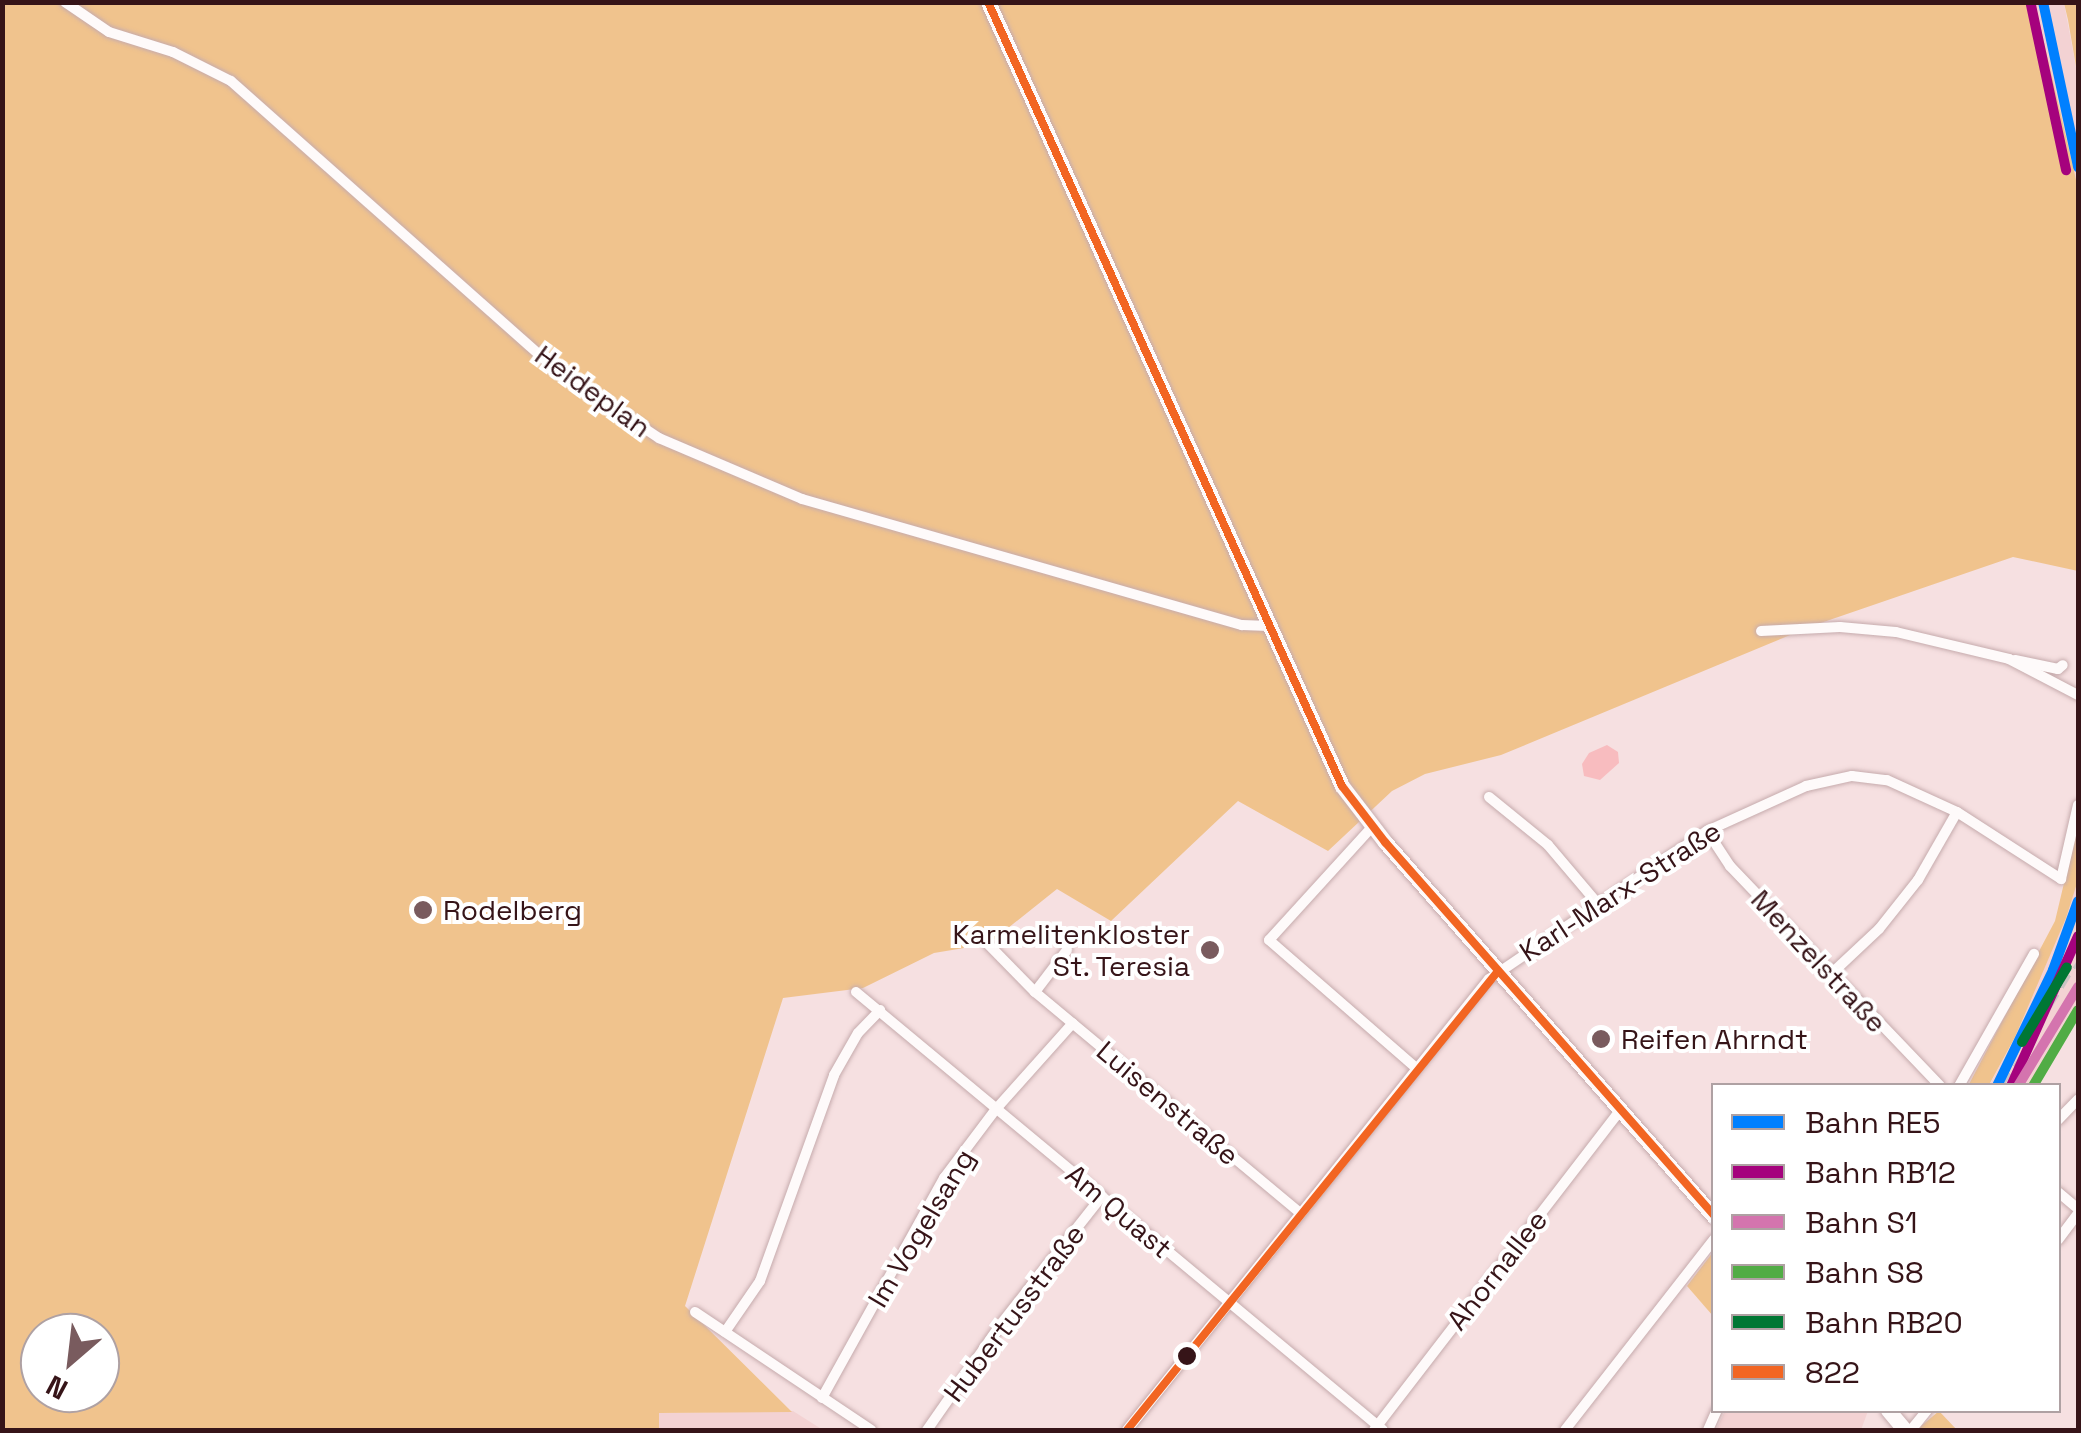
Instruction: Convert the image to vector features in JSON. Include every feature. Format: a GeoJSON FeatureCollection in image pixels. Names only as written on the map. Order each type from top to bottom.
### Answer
{"type":"FeatureCollection","features":[{"type":"Feature","properties":{"kind":"main road"},"geometry":{"type":"LineString","coordinates":[[988,2],[1347,794],[1711,1213]]}},
{"type":"Feature","properties":{"kind":"street","name":"Heideplan"},"geometry":{"type":"LineString","coordinates":[[65,2],[109,32],[173,52],[231,80],[555,370],[658,438],[802,500],[1242,625],[1269,626]]}},
{"type":"Feature","properties":{"kind":"street"},"geometry":{"type":"LineString","coordinates":[[1760,631],[1872,628],[2058,669],[2063,665]]}},
{"type":"Feature","properties":{"kind":"street"},"geometry":{"type":"LineString","coordinates":[[2010,659],[2078,695]]}},
{"type":"Feature","properties":{"kind":"street","name":"Karl-Marx-Straße"},"geometry":{"type":"LineString","coordinates":[[1127,1430],[1498,971],[1707,831],[1762,803],[1852,776],[1886,780],[1957,812],[2060,879],[2078,805]]}},
{"type":"Feature","properties":{"kind":"street"},"geometry":{"type":"LineString","coordinates":[[1489,797],[1548,846],[1598,904]]}},
{"type":"Feature","properties":{"kind":"street"},"geometry":{"type":"LineString","coordinates":[[1831,974],[1879,929],[1908,892],[1957,812]]}},
{"type":"Feature","properties":{"kind":"street"},"geometry":{"type":"LineString","coordinates":[[1372,827],[1269,940],[1416,1068]]}},
{"type":"Feature","properties":{"kind":"street","name":"Menzelstraße"},"geometry":{"type":"LineString","coordinates":[[1707,831],[1730,866],[1937,1083]]}},
{"type":"Feature","properties":{"kind":"street","name":"Luisenstraße"},"geometry":{"type":"LineString","coordinates":[[988,944],[1035,992],[1301,1214]]}},
{"type":"Feature","properties":{"kind":"street"},"geometry":{"type":"LineString","coordinates":[[1035,992],[1066,950]]}},
{"type":"Feature","properties":{"kind":"street"},"geometry":{"type":"LineString","coordinates":[[1960,1083],[2034,954]]}},
{"type":"Feature","properties":{"kind":"street","name":"Am Quast"},"geometry":{"type":"LineString","coordinates":[[856,992],[1378,1429]]}},
{"type":"Feature","properties":{"kind":"street"},"geometry":{"type":"LineString","coordinates":[[725,1332],[760,1282],[834,1075],[858,1032],[880,1010]]}},
{"type":"Feature","properties":{"kind":"street","name":"Im Vogelsang"},"geometry":{"type":"LineString","coordinates":[[822,1398],[944,1178],[996,1109],[1073,1023]]}},
{"type":"Feature","properties":{"kind":"street","name":"Ahornallee"},"geometry":{"type":"LineString","coordinates":[[1378,1429],[1620,1110]]}},
{"type":"Feature","properties":{"kind":"street","name":"Hubertusstraße"},"geometry":{"type":"LineString","coordinates":[[927,1430],[1001,1324],[1102,1196]]}},
{"type":"Feature","properties":{"kind":"street"},"geometry":{"type":"LineString","coordinates":[[2061,1236],[2078,1211]]}},
{"type":"Feature","properties":{"kind":"street"},"geometry":{"type":"LineString","coordinates":[[1565,1430],[1711,1243]]}},
{"type":"Feature","properties":{"kind":"street"},"geometry":{"type":"LineString","coordinates":[[694,1312],[870,1430]]}},
{"type":"Feature","properties":{"kind":"shaded area"},"geometry":{"type":"Polygon","coordinates":[[[3,3],[2035,3],[2078,188],[2078,571],[2013,557],[1812,626],[1501,755],[1425,774],[1392,791],[1328,851],[1238,801],[1111,921],[1057,889],[988,944],[934,953],[863,988],[783,998],[685,1306],[792,1412],[659,1413],[659,1430],[3,1430],[3,3]]]}},
{"type":"Feature","properties":{"kind":"shaded area"},"geometry":{"type":"Polygon","coordinates":[[[2035,3],[2064,3],[2078,78],[2078,188],[2035,3]]]}},
{"type":"Feature","properties":{"kind":"shaded area"},"geometry":{"type":"Polygon","coordinates":[[[2064,3],[2078,3],[2078,78],[2068,20],[2064,3]]]}},
{"type":"Feature","properties":{"kind":"shaded area"},"geometry":{"type":"Polygon","coordinates":[[[1607,745],[1618,752],[1619,763],[1600,780],[1584,776],[1582,764],[1589,753],[1607,745]]]}},
{"type":"Feature","properties":{"kind":"shaded area"},"geometry":{"type":"Polygon","coordinates":[[[2078,824],[2078,880],[2066,918],[2015,1037],[1990,1083],[1970,1083],[2055,921],[2078,824]]]}},
{"type":"Feature","properties":{"kind":"shaded area"},"geometry":{"type":"Polygon","coordinates":[[[2078,880],[2078,1014],[2036,1083],[1991,1083],[2015,1037],[2078,880]]]}},
{"type":"Feature","properties":{"kind":"shaded area"},"geometry":{"type":"Polygon","coordinates":[[[1711,1255],[1711,1314],[1687,1286],[1711,1255]]]}},
{"type":"Feature","properties":{"kind":"shaded area"},"geometry":{"type":"Polygon","coordinates":[[[793,1411],[823,1430],[659,1430],[658,1413],[793,1411]]]}},
{"type":"Feature","properties":{"kind":"shaded area"},"geometry":{"type":"Polygon","coordinates":[[[1724,1413],[1867,1413],[1861,1430],[1716,1430],[1724,1413]]]}},
{"type":"Feature","properties":{"kind":"shaded area"},"geometry":{"type":"Polygon","coordinates":[[[1941,1413],[1957,1430],[1923,1430],[1920,1427],[1941,1413]]]}},
{"type":"Feature","properties":{"kind":"railway"},"geometry":{"type":"LineString","coordinates":[[2004,1083],[2078,961]]}},
{"type":"Feature","properties":{"kind":"rail line","name":"RE5"},"geometry":{"type":"LineString","coordinates":[[2043,2],[2078,167]]}},
{"type":"Feature","properties":{"kind":"rail line","name":"RB12"},"geometry":{"type":"LineString","coordinates":[[2031,5],[2066,170]]}},
{"type":"Feature","properties":{"kind":"rail line","name":"RE5"},"geometry":{"type":"LineString","coordinates":[[1998,1083],[2053,970],[2078,901]]}},
{"type":"Feature","properties":{"kind":"rail line","name":"RB12"},"geometry":{"type":"LineString","coordinates":[[2012,1083],[2078,936]]}},
{"type":"Feature","properties":{"kind":"rail line","name":"RB20"},"geometry":{"type":"LineString","coordinates":[[2022,1042],[2067,967]]}},
{"type":"Feature","properties":{"kind":"rail line","name":"S1"},"geometry":{"type":"LineString","coordinates":[[2020,1083],[2078,987]]}},
{"type":"Feature","properties":{"kind":"rail line","name":"S8"},"geometry":{"type":"LineString","coordinates":[[2035,1083],[2078,1010]]}},
{"type":"Feature","properties":{"kind":"transit line","name":"822"},"geometry":{"type":"LineString","coordinates":[[988,2],[1342,786],[1385,842],[1711,1212]]}},
{"type":"Feature","properties":{"kind":"transit line","name":"822"},"geometry":{"type":"LineString","coordinates":[[1127,1430],[1498,971]]}},
{"type":"Feature","properties":{"kind":"place","name":"Rodelberg"},"geometry":{"type":"Point","coordinates":[423,910]}},
{"type":"Feature","properties":{"kind":"place","name":"Karmelitenkloster St. Teresia"},"geometry":{"type":"Point","coordinates":[1210,950]}},
{"type":"Feature","properties":{"kind":"place","name":"Reifen Ahrndt"},"geometry":{"type":"Point","coordinates":[1601,1039]}}]}
